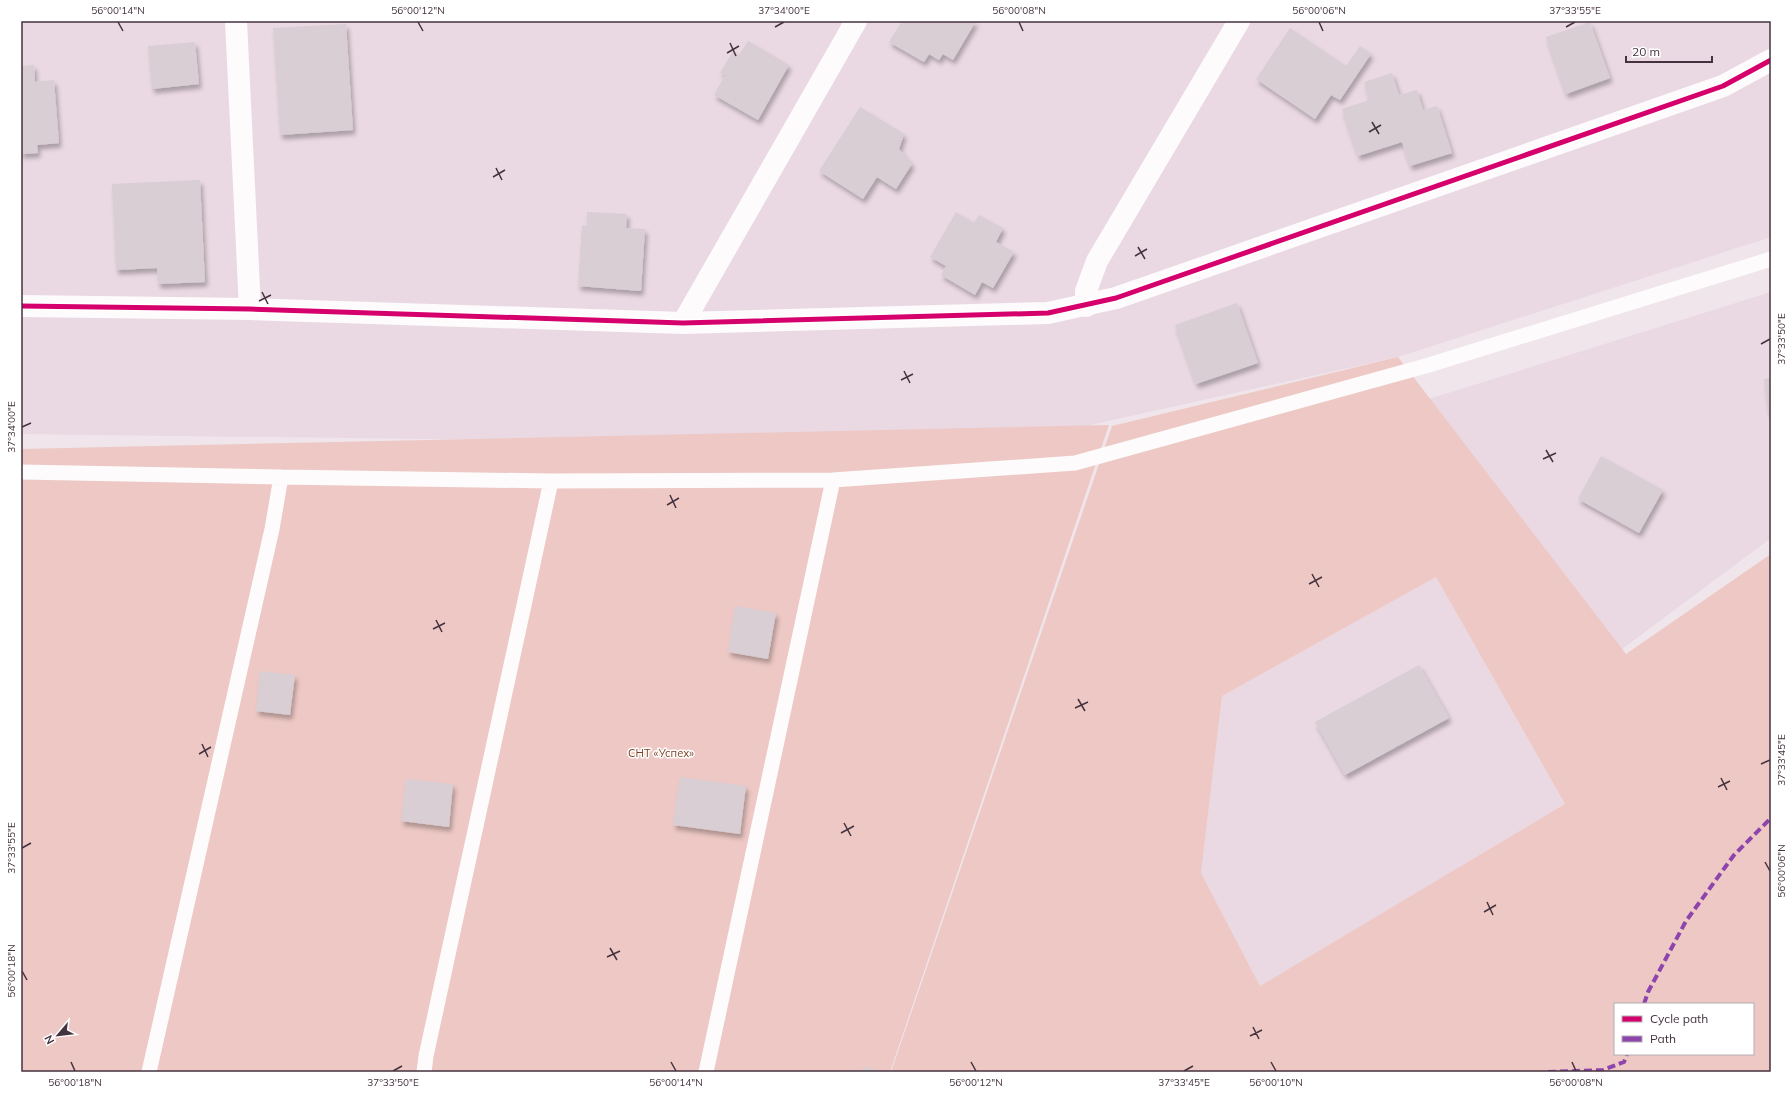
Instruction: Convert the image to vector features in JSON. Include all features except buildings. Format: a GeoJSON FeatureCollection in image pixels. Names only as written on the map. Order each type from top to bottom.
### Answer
{"type":"FeatureCollection","features":[{"type":"Feature","properties":{"kind":"street"},"geometry":{"type":"LineString","coordinates":[[236,21],[250,309]]}},
{"type":"Feature","properties":{"kind":"street"},"geometry":{"type":"LineString","coordinates":[[683,323],[856,21]]}},
{"type":"Feature","properties":{"kind":"street"},"geometry":{"type":"LineString","coordinates":[[1086,306],[1086,291],[1097,261],[1239,21]]}},
{"type":"Feature","properties":{"kind":"street"},"geometry":{"type":"LineString","coordinates":[[21,306],[250,309],[683,323],[1048,313],[1086,306],[1116,298],[1723,86],[1771,60]]}},
{"type":"Feature","properties":{"kind":"lane"},"geometry":{"type":"LineString","coordinates":[[21,472],[551,481],[833,480],[1075,462],[1429,365],[1771,259]]}},
{"type":"Feature","properties":{"kind":"lane"},"geometry":{"type":"LineString","coordinates":[[149,1072],[272,529],[281,477]]}},
{"type":"Feature","properties":{"kind":"lane"},"geometry":{"type":"LineString","coordinates":[[706,1072],[833,480]]}},
{"type":"Feature","properties":{"kind":"lane"},"geometry":{"type":"LineString","coordinates":[[424,1072],[426,1056],[551,481]]}},
{"type":"Feature","properties":{"kind":"shaded area"},"geometry":{"type":"Polygon","coordinates":[[[21,21],[1771,21],[1771,237],[1398,357],[995,446],[21,434],[21,21]]]}},
{"type":"Feature","properties":{"kind":"shaded area"},"geometry":{"type":"Polygon","coordinates":[[[1771,292],[1771,538],[1610,658],[1426,400],[1771,292]]]}},
{"type":"Feature","properties":{"kind":"shaded area"},"geometry":{"type":"Polygon","coordinates":[[[1436,577],[1565,804],[1260,986],[1201,873],[1222,696],[1436,577]]]}},
{"type":"Feature","properties":{"kind":"green space"},"geometry":{"type":"Polygon","coordinates":[[[1398,357],[1626,654],[1771,554],[1771,1072],[891,1072],[1112,426],[1398,357]],[[1436,577],[1222,696],[1201,873],[1260,986],[1565,804],[1436,577]]]}},
{"type":"Feature","properties":{"kind":"green space","name":"СНТ «Успех»"},"geometry":{"type":"Polygon","coordinates":[[[1109,425],[890,1072],[21,1072],[21,449],[1109,425]]]}},
{"type":"Feature","properties":{"kind":"marked path"},"geometry":{"type":"LineString","coordinates":[[1644,1003],[1648,992],[1686,921],[1734,855],[1771,818]]}},
{"type":"Feature","properties":{"kind":"marked path"},"geometry":{"type":"LineString","coordinates":[[1548,1072],[1603,1070],[1624,1062],[1627,1055]]}},
{"type":"Feature","properties":{"kind":"cycle path"},"geometry":{"type":"LineString","coordinates":[[21,306],[250,309],[683,323],[1048,313],[1116,298],[1723,86],[1771,60]]}}]}
